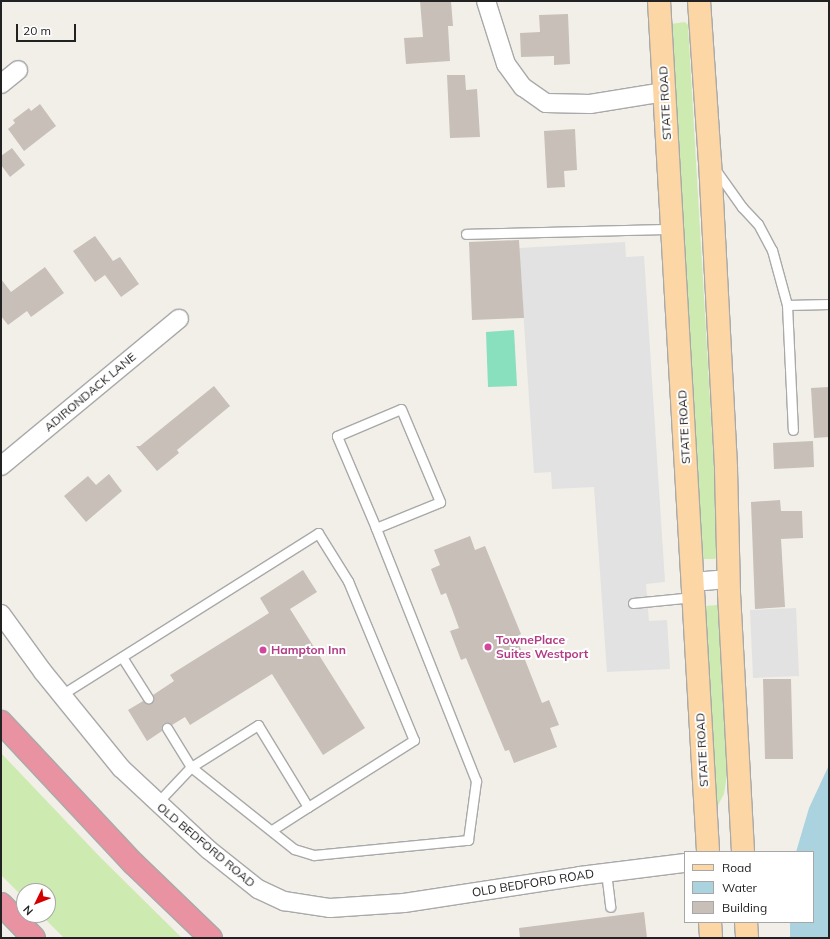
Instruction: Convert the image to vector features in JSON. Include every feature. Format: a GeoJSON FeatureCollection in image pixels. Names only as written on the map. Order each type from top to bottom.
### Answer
{"type":"FeatureCollection","features":[{"type":"Feature","properties":{"kind":"highway"},"geometry":{"type":"LineString","coordinates":[[1,722],[133,862],[211,938]]}},
{"type":"Feature","properties":{"kind":"highway"},"geometry":{"type":"LineString","coordinates":[[1,904],[34,938]]}},
{"type":"Feature","properties":{"kind":"main road","name":"STATE ROAD"},"geometry":{"type":"LineString","coordinates":[[659,1],[708,851]]}},
{"type":"Feature","properties":{"kind":"main road"},"geometry":{"type":"LineString","coordinates":[[699,1],[710,162],[726,469],[729,579],[743,851]]}},
{"type":"Feature","properties":{"kind":"main road"},"geometry":{"type":"LineString","coordinates":[[710,923],[711,938]]}},
{"type":"Feature","properties":{"kind":"main road"},"geometry":{"type":"LineString","coordinates":[[746,923],[747,938]]}},
{"type":"Feature","properties":{"kind":"street"},"geometry":{"type":"LineString","coordinates":[[486,1],[506,64],[523,87],[546,103],[590,104],[664,92]]}},
{"type":"Feature","properties":{"kind":"street"},"geometry":{"type":"LineString","coordinates":[[1,84],[18,70]]}},
{"type":"Feature","properties":{"kind":"street","name":"ADIRONDACK LANE"},"geometry":{"type":"LineString","coordinates":[[1,466],[179,319]]}},
{"type":"Feature","properties":{"kind":"street"},"geometry":{"type":"LineString","coordinates":[[693,590],[729,579]]}},
{"type":"Feature","properties":{"kind":"street","name":"OLD BEDFORD ROAD"},"geometry":{"type":"LineString","coordinates":[[1,614],[61,695],[121,768],[209,850],[258,889],[284,901],[330,908],[404,903],[606,872],[684,863]]}},
{"type":"Feature","properties":{"kind":"lane"},"geometry":{"type":"LineString","coordinates":[[710,162],[742,207],[758,224],[772,250],[787,306],[793,430]]}},
{"type":"Feature","properties":{"kind":"lane"},"geometry":{"type":"LineString","coordinates":[[466,234],[672,229]]}},
{"type":"Feature","properties":{"kind":"lane"},"geometry":{"type":"LineString","coordinates":[[787,306],[829,304]]}},
{"type":"Feature","properties":{"kind":"lane"},"geometry":{"type":"LineString","coordinates":[[167,728],[191,767],[294,849],[314,856],[468,840],[476,781],[376,528],[337,436],[401,409],[440,502],[376,528]]}},
{"type":"Feature","properties":{"kind":"lane"},"geometry":{"type":"LineString","coordinates":[[61,695],[318,533],[348,581],[414,740],[272,830]]}},
{"type":"Feature","properties":{"kind":"lane"},"geometry":{"type":"LineString","coordinates":[[633,603],[693,590]]}},
{"type":"Feature","properties":{"kind":"lane"},"geometry":{"type":"LineString","coordinates":[[122,657],[148,698]]}},
{"type":"Feature","properties":{"kind":"lane"},"geometry":{"type":"LineString","coordinates":[[157,803],[191,767],[258,725],[308,807]]}},
{"type":"Feature","properties":{"kind":"lane"},"geometry":{"type":"LineString","coordinates":[[606,872],[610,907]]}},
{"type":"Feature","properties":{"kind":"green space"},"geometry":{"type":"Polygon","coordinates":[[[685,22],[688,25],[719,552],[715,559],[702,559],[671,24],[685,22]]]}},
{"type":"Feature","properties":{"kind":"green space"},"geometry":{"type":"Polygon","coordinates":[[[514,330],[517,386],[488,387],[486,332],[514,330]]]}},
{"type":"Feature","properties":{"kind":"green space"},"geometry":{"type":"Polygon","coordinates":[[[719,605],[728,770],[724,794],[716,809],[704,606],[719,605]]]}},
{"type":"Feature","properties":{"kind":"green space"},"geometry":{"type":"Polygon","coordinates":[[[1,753],[101,858],[182,938],[64,938],[49,923],[56,923],[56,883],[16,883],[16,890],[1,875],[1,753]]]}},
{"type":"Feature","properties":{"kind":"shaded area"},"geometry":{"type":"Polygon","coordinates":[[[625,242],[626,257],[644,256],[665,582],[646,584],[649,621],[667,620],[670,669],[607,672],[594,487],[552,489],[551,472],[534,473],[519,248],[625,242]]]}},
{"type":"Feature","properties":{"kind":"shaded area"},"geometry":{"type":"Polygon","coordinates":[[[796,608],[799,676],[753,678],[750,610],[796,608]]]}},
{"type":"Feature","properties":{"kind":"water"},"geometry":{"type":"Polygon","coordinates":[[[829,765],[829,938],[790,938],[790,923],[814,923],[814,851],[796,851],[809,808],[829,765]]]}},
{"type":"Feature","properties":{"kind":"building"},"geometry":{"type":"Polygon","coordinates":[[[420,1],[451,1],[453,26],[448,26],[450,61],[406,64],[404,38],[423,37],[420,1]]]}},
{"type":"Feature","properties":{"kind":"building"},"geometry":{"type":"Polygon","coordinates":[[[568,14],[570,64],[554,65],[554,56],[521,57],[520,33],[540,32],[539,15],[568,14]]]}},
{"type":"Feature","properties":{"kind":"building"},"geometry":{"type":"Polygon","coordinates":[[[447,75],[465,75],[466,90],[477,89],[480,137],[450,138],[447,75]]]}},
{"type":"Feature","properties":{"kind":"building"},"geometry":{"type":"Polygon","coordinates":[[[40,104],[56,126],[24,151],[8,129],[15,123],[13,120],[29,108],[31,111],[40,104]]]}},
{"type":"Feature","properties":{"kind":"building"},"geometry":{"type":"Polygon","coordinates":[[[575,129],[577,170],[564,171],[565,187],[547,188],[544,131],[575,129]]]}},
{"type":"Feature","properties":{"kind":"building"},"geometry":{"type":"Polygon","coordinates":[[[12,148],[25,165],[10,177],[1,165],[1,156],[12,148]]]}},
{"type":"Feature","properties":{"kind":"building"},"geometry":{"type":"Polygon","coordinates":[[[95,236],[113,261],[120,257],[139,284],[121,297],[105,275],[95,282],[73,251],[95,236]]]}},
{"type":"Feature","properties":{"kind":"building"},"geometry":{"type":"Polygon","coordinates":[[[519,240],[524,318],[472,320],[469,242],[519,240]]]}},
{"type":"Feature","properties":{"kind":"building"},"geometry":{"type":"Polygon","coordinates":[[[45,267],[64,293],[31,317],[27,311],[8,325],[1,316],[1,279],[11,292],[45,267]]]}},
{"type":"Feature","properties":{"kind":"building"},"geometry":{"type":"Polygon","coordinates":[[[214,386],[230,406],[177,450],[179,453],[157,471],[136,446],[140,446],[214,386]]]}},
{"type":"Feature","properties":{"kind":"building"},"geometry":{"type":"Polygon","coordinates":[[[829,387],[829,437],[814,438],[811,388],[829,387]]]}},
{"type":"Feature","properties":{"kind":"building"},"geometry":{"type":"Polygon","coordinates":[[[813,441],[814,467],[774,469],[773,443],[813,441]]]}},
{"type":"Feature","properties":{"kind":"building"},"geometry":{"type":"Polygon","coordinates":[[[109,474],[122,491],[86,522],[64,496],[88,476],[96,485],[109,474]]]}},
{"type":"Feature","properties":{"kind":"building"},"geometry":{"type":"Polygon","coordinates":[[[780,500],[781,511],[802,511],[803,538],[781,539],[785,607],[755,609],[751,502],[780,500]]]}},
{"type":"Feature","properties":{"kind":"building","name":"TownePlace Suites Westport"},"geometry":{"type":"Polygon","coordinates":[[[470,536],[475,550],[485,546],[521,634],[516,637],[542,703],[549,700],[559,725],[550,728],[557,747],[514,763],[509,750],[505,751],[466,658],[461,660],[450,631],[459,628],[446,593],[441,595],[431,569],[440,565],[434,550],[470,536]]]}},
{"type":"Feature","properties":{"kind":"building","name":"Hampton Inn"},"geometry":{"type":"Polygon","coordinates":[[[303,570],[317,592],[290,609],[365,728],[323,755],[272,674],[190,725],[185,717],[172,725],[169,723],[164,723],[162,726],[162,731],[147,741],[128,710],[143,701],[148,704],[152,703],[154,698],[153,695],[174,681],[170,675],[269,613],[260,598],[303,570]]]}},
{"type":"Feature","properties":{"kind":"building"},"geometry":{"type":"Polygon","coordinates":[[[763,679],[791,679],[793,759],[765,759],[763,679]]]}},
{"type":"Feature","properties":{"kind":"building"},"geometry":{"type":"Polygon","coordinates":[[[644,912],[647,938],[520,938],[519,928],[644,912]]]}},
{"type":"Feature","properties":{"kind":"place","name":"TownePlace Suites Westport"},"geometry":{"type":"Point","coordinates":[488,647]}},
{"type":"Feature","properties":{"kind":"place","name":"Hampton Inn"},"geometry":{"type":"Point","coordinates":[263,650]}}]}
